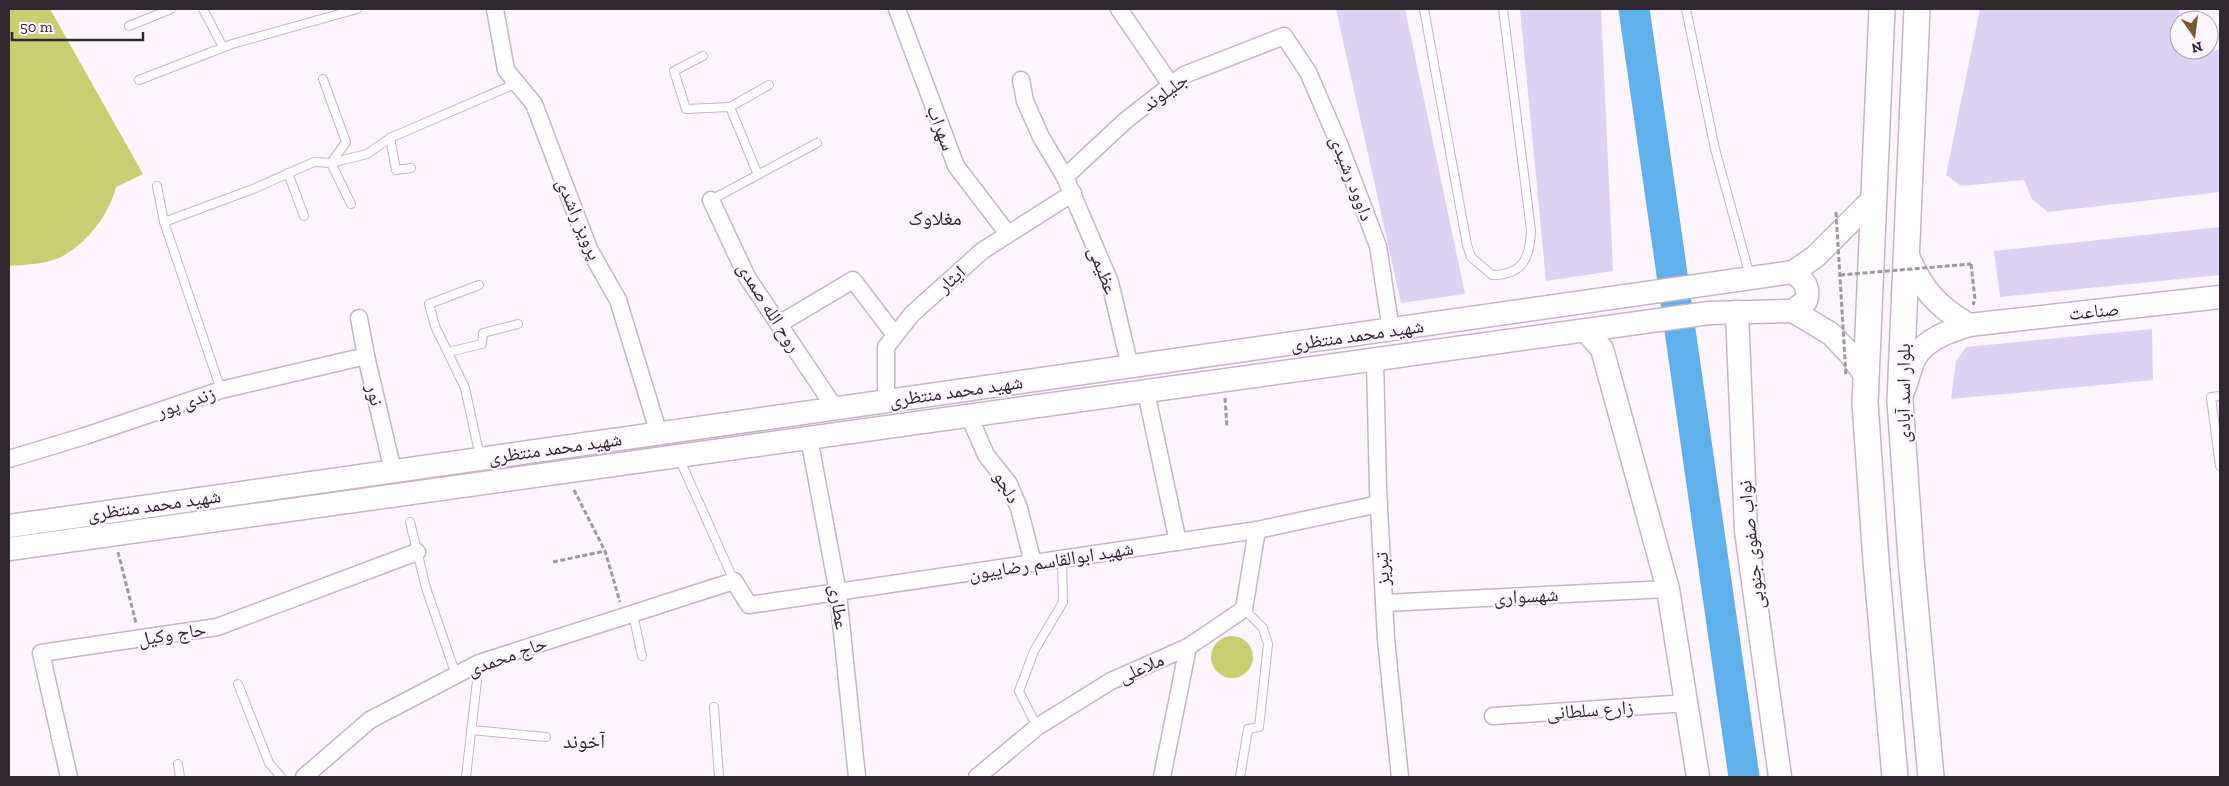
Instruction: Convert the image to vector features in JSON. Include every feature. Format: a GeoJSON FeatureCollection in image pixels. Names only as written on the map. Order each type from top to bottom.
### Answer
{"type":"FeatureCollection","features":[{"type":"Feature","properties":{"kind":"main road","name":"بلوار اسد آبادی"},"geometry":{"type":"LineString","coordinates":[[1882,9],[1874,198],[1856,376],[1864,403],[1895,777]]}},
{"type":"Feature","properties":{"kind":"main road","name":"بلوار اسد آبادی"},"geometry":{"type":"LineString","coordinates":[[1917,9],[1900,402],[1928,776]]}},
{"type":"Feature","properties":{"kind":"main road","name":"شهید محمد منتظری"},"geometry":{"type":"LineString","coordinates":[[9,526],[1793,272],[1815,257],[1874,198]]}},
{"type":"Feature","properties":{"kind":"main road"},"geometry":{"type":"LineString","coordinates":[[1907,254],[1916,277],[1930,297],[1948,313],[1968,325]]}},
{"type":"Feature","properties":{"kind":"main road"},"geometry":{"type":"LineString","coordinates":[[1793,272],[1803,280],[1808,291],[1806,302],[1793,311],[1831,334],[1850,354],[1856,376]]}},
{"type":"Feature","properties":{"kind":"main road","name":"صناعت"},"geometry":{"type":"LineString","coordinates":[[1900,402],[1916,357],[1936,338],[1948,331],[1968,325],[2220,297]]}},
{"type":"Feature","properties":{"kind":"main road","name":"شهید محمد منتظری"},"geometry":{"type":"LineString","coordinates":[[9,549],[1586,331],[1614,338],[1709,319],[1737,318],[1793,311]]}},
{"type":"Feature","properties":{"kind":"main road","name":"نواب صفوی جنوبی"},"geometry":{"type":"LineString","coordinates":[[1737,318],[1746,531],[1780,777]]}},
{"type":"Feature","properties":{"kind":"main road"},"geometry":{"type":"LineString","coordinates":[[1614,338],[1668,589],[1698,777]]}},
{"type":"Feature","properties":{"kind":"street","name":"پرویز راشدی"},"geometry":{"type":"LineString","coordinates":[[495,9],[506,70],[534,104],[589,249],[618,300],[659,434]]}},
{"type":"Feature","properties":{"kind":"street","name":"سهراب"},"geometry":{"type":"LineString","coordinates":[[896,9],[956,166],[1008,234]]}},
{"type":"Feature","properties":{"kind":"street"},"geometry":{"type":"LineString","coordinates":[[1119,9],[1171,85]]}},
{"type":"Feature","properties":{"kind":"street","name":"جلیلوند"},"geometry":{"type":"LineString","coordinates":[[1065,177],[1104,139],[1184,75],[1284,36]]}},
{"type":"Feature","properties":{"kind":"street","name":"داوود رشیدی"},"geometry":{"type":"LineString","coordinates":[[1284,36],[1308,72],[1340,146],[1378,246],[1390,330]]}},
{"type":"Feature","properties":{"kind":"street","name":"عظیمی"},"geometry":{"type":"LineString","coordinates":[[1021,80],[1025,101],[1041,138],[1073,193],[1110,282],[1130,367]]}},
{"type":"Feature","properties":{"kind":"street","name":"ایثار"},"geometry":{"type":"LineString","coordinates":[[886,401],[886,347],[912,314],[975,257],[1073,193]]}},
{"type":"Feature","properties":{"kind":"street","name":"روح الله صمدی"},"geometry":{"type":"LineString","coordinates":[[711,200],[747,277],[835,408]]}},
{"type":"Feature","properties":{"kind":"street"},"geometry":{"type":"LineString","coordinates":[[779,324],[853,280],[895,335]]}},
{"type":"Feature","properties":{"kind":"street","name":"نور"},"geometry":{"type":"LineString","coordinates":[[359,318],[393,471]]}},
{"type":"Feature","properties":{"kind":"street","name":"زندی پور"},"geometry":{"type":"LineString","coordinates":[[9,459],[85,436],[221,390],[366,356]]}},
{"type":"Feature","properties":{"kind":"street","name":"تبریز"},"geometry":{"type":"LineString","coordinates":[[1375,360],[1384,603],[1400,777]]}},
{"type":"Feature","properties":{"kind":"street"},"geometry":{"type":"LineString","coordinates":[[1146,392],[1178,542]]}},
{"type":"Feature","properties":{"kind":"street","name":"دلجو"},"geometry":{"type":"LineString","coordinates":[[969,416],[986,455],[1009,484],[1020,508],[1033,563]]}},
{"type":"Feature","properties":{"kind":"street","name":"عطاری"},"geometry":{"type":"LineString","coordinates":[[809,438],[838,593],[856,777]]}},
{"type":"Feature","properties":{"kind":"street","name":"شهید ابوالقاسم رضاییون"},"geometry":{"type":"LineString","coordinates":[[734,581],[749,605],[1257,530],[1379,504]]}},
{"type":"Feature","properties":{"kind":"street"},"geometry":{"type":"LineString","coordinates":[[1244,609],[1257,530]]}},
{"type":"Feature","properties":{"kind":"street","name":"حاج وکیل"},"geometry":{"type":"LineString","coordinates":[[70,777],[41,654],[217,627],[417,552]]}},
{"type":"Feature","properties":{"kind":"street","name":"حاج محمدی"},"geometry":{"type":"LineString","coordinates":[[304,777],[370,720],[479,663],[734,581]]}},
{"type":"Feature","properties":{"kind":"street","name":"شهسواری"},"geometry":{"type":"LineString","coordinates":[[1384,603],[1668,589]]}},
{"type":"Feature","properties":{"kind":"street","name":"ملاعلی"},"geometry":{"type":"LineString","coordinates":[[977,777],[1037,727],[1112,681],[1188,647],[1244,609]]}},
{"type":"Feature","properties":{"kind":"street"},"geometry":{"type":"LineString","coordinates":[[1162,777],[1188,647]]}},
{"type":"Feature","properties":{"kind":"street","name":"زارع سلطانی"},"geometry":{"type":"LineString","coordinates":[[1493,716],[1686,703]]}},
{"type":"Feature","properties":{"kind":"lane"},"geometry":{"type":"LineString","coordinates":[[129,26],[171,9]]}},
{"type":"Feature","properties":{"kind":"lane"},"geometry":{"type":"LineString","coordinates":[[203,9],[223,47]]}},
{"type":"Feature","properties":{"kind":"lane"},"geometry":{"type":"LineString","coordinates":[[139,80],[223,47],[357,9]]}},
{"type":"Feature","properties":{"kind":"lane"},"geometry":{"type":"LineString","coordinates":[[1424,9],[1467,245],[1471,257],[1492,275],[1506,275],[1523,264],[1530,248],[1531,230],[1503,9]]}},
{"type":"Feature","properties":{"kind":"lane"},"geometry":{"type":"LineString","coordinates":[[1686,9],[1715,149],[1751,278]]}},
{"type":"Feature","properties":{"kind":"lane"},"geometry":{"type":"LineString","coordinates":[[703,56],[674,71],[686,109],[730,107],[769,85]]}},
{"type":"Feature","properties":{"kind":"lane"},"geometry":{"type":"LineString","coordinates":[[323,79],[346,142],[332,163]]}},
{"type":"Feature","properties":{"kind":"lane"},"geometry":{"type":"LineString","coordinates":[[164,222],[314,162],[332,163],[367,154],[390,138],[517,83]]}},
{"type":"Feature","properties":{"kind":"lane"},"geometry":{"type":"LineString","coordinates":[[730,107],[758,175]]}},
{"type":"Feature","properties":{"kind":"lane"},"geometry":{"type":"LineString","coordinates":[[390,138],[396,170],[411,168]]}},
{"type":"Feature","properties":{"kind":"lane"},"geometry":{"type":"LineString","coordinates":[[711,200],[817,143]]}},
{"type":"Feature","properties":{"kind":"lane"},"geometry":{"type":"LineString","coordinates":[[332,163],[351,204]]}},
{"type":"Feature","properties":{"kind":"lane"},"geometry":{"type":"LineString","coordinates":[[288,173],[304,216]]}},
{"type":"Feature","properties":{"kind":"lane"},"geometry":{"type":"LineString","coordinates":[[157,186],[164,222],[221,390]]}},
{"type":"Feature","properties":{"kind":"lane"},"geometry":{"type":"LineString","coordinates":[[479,285],[429,304],[435,326],[465,388],[481,459]]}},
{"type":"Feature","properties":{"kind":"lane"},"geometry":{"type":"LineString","coordinates":[[448,352],[482,344],[482,333],[518,324]]}},
{"type":"Feature","properties":{"kind":"lane"},"geometry":{"type":"LineString","coordinates":[[2220,396],[2211,397],[2220,466]]}},
{"type":"Feature","properties":{"kind":"lane"},"geometry":{"type":"LineString","coordinates":[[678,456],[734,581]]}},
{"type":"Feature","properties":{"kind":"lane"},"geometry":{"type":"LineString","coordinates":[[410,522],[426,588],[456,675]]}},
{"type":"Feature","properties":{"kind":"lane"},"geometry":{"type":"LineString","coordinates":[[1037,727],[1019,691],[1034,651],[1063,602],[1062,559]]}},
{"type":"Feature","properties":{"kind":"lane"},"geometry":{"type":"LineString","coordinates":[[1240,777],[1248,729],[1259,726],[1268,644],[1263,628],[1244,609]]}},
{"type":"Feature","properties":{"kind":"lane"},"geometry":{"type":"LineString","coordinates":[[629,615],[642,656]]}},
{"type":"Feature","properties":{"kind":"lane"},"geometry":{"type":"LineString","coordinates":[[466,777],[479,663]]}},
{"type":"Feature","properties":{"kind":"lane"},"geometry":{"type":"LineString","coordinates":[[238,684],[269,762],[281,777]]}},
{"type":"Feature","properties":{"kind":"lane"},"geometry":{"type":"LineString","coordinates":[[714,707],[718,777]]}},
{"type":"Feature","properties":{"kind":"lane"},"geometry":{"type":"LineString","coordinates":[[471,730],[546,737]]}},
{"type":"Feature","properties":{"kind":"lane"},"geometry":{"type":"LineString","coordinates":[[178,764],[180,777]]}},
{"type":"Feature","properties":{"kind":"path"},"geometry":{"type":"LineString","coordinates":[[1836,212],[1840,275],[1856,376]]}},
{"type":"Feature","properties":{"kind":"path"},"geometry":{"type":"LineString","coordinates":[[1840,275],[1971,264],[1974,299]]}},
{"type":"Feature","properties":{"kind":"path"},"geometry":{"type":"LineString","coordinates":[[1224,381],[1227,427]]}},
{"type":"Feature","properties":{"kind":"path"},"geometry":{"type":"LineString","coordinates":[[564,472],[605,552],[629,615]]}},
{"type":"Feature","properties":{"kind":"path"},"geometry":{"type":"LineString","coordinates":[[114,534],[140,638]]}},
{"type":"Feature","properties":{"kind":"path"},"geometry":{"type":"LineString","coordinates":[[553,562],[605,552]]}},
{"type":"Feature","properties":{"kind":"green space"},"geometry":{"type":"Polygon","coordinates":[[[9,9],[50,9],[143,174],[116,187],[108,208],[95,228],[69,252],[47,262],[9,266],[9,9]]]}},
{"type":"Feature","properties":{"kind":"green space"},"geometry":{"type":"Polygon","coordinates":[[[1236,636],[1244,639],[1250,645],[1253,657],[1250,669],[1244,675],[1228,678],[1220,675],[1214,669],[1211,653],[1214,645],[1220,639],[1236,636]]]}},
{"type":"Feature","properties":{"kind":"building"},"geometry":{"type":"Polygon","coordinates":[[[1336,9],[1405,9],[1465,294],[1401,303],[1336,9]]]}},
{"type":"Feature","properties":{"kind":"building"},"geometry":{"type":"Polygon","coordinates":[[[1520,9],[1601,9],[1613,271],[1546,281],[1520,9]]]}},
{"type":"Feature","properties":{"kind":"building"},"geometry":{"type":"Polygon","coordinates":[[[1980,9],[2179,9],[2169,10],[2169,60],[2219,60],[2220,50],[2220,192],[2048,212],[2032,199],[2024,180],[1961,186],[1946,175],[1980,9]]]}},
{"type":"Feature","properties":{"kind":"building"},"geometry":{"type":"Polygon","coordinates":[[[2220,227],[2220,275],[2000,297],[1994,251],[2220,227]]]}},
{"type":"Feature","properties":{"kind":"building"},"geometry":{"type":"Polygon","coordinates":[[[2152,329],[2153,380],[1951,399],[1956,361],[1966,347],[2152,329]]]}},
{"type":"Feature","properties":{"kind":"waterway"},"geometry":{"type":"LineString","coordinates":[[1634,9],[1744,777]]}},
{"type":"Feature","properties":{"kind":"district","name":"مغلاوک"},"geometry":{"type":"Point","coordinates":[935,218]}},
{"type":"Feature","properties":{"kind":"district","name":"آخوند"},"geometry":{"type":"Point","coordinates":[584,741]}}]}
